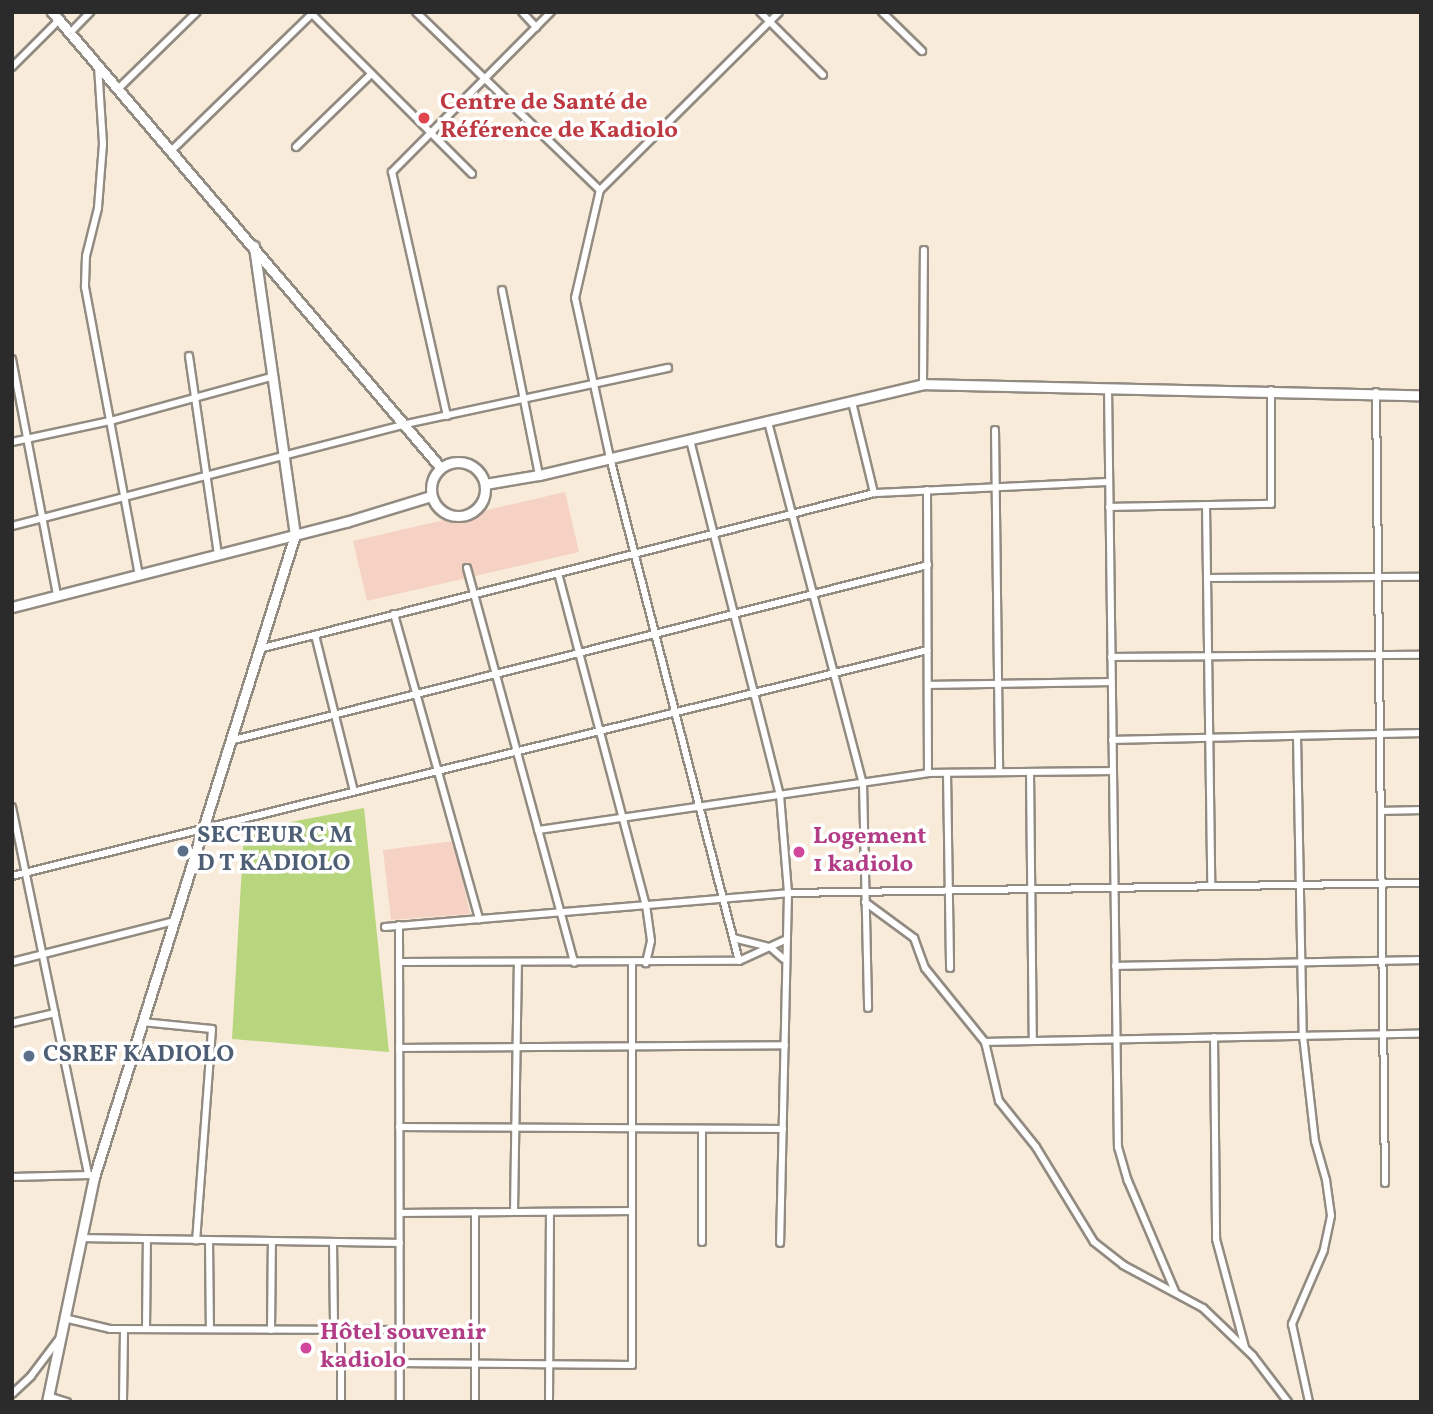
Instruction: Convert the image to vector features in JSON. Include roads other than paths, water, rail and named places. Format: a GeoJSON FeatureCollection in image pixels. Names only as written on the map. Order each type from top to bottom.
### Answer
{"type":"FeatureCollection","features":[{"type":"Feature","properties":{"kind":"main road"},"geometry":{"type":"LineString","coordinates":[[56,16],[440,467]]}},
{"type":"Feature","properties":{"kind":"main road"},"geometry":{"type":"LineString","coordinates":[[47,1399],[81,1238],[91,1175],[142,1022],[295,535],[254,246]]}},
{"type":"Feature","properties":{"kind":"main road"},"geometry":{"type":"LineString","coordinates":[[485,484],[539,475],[923,384],[1421,394]]}},
{"type":"Feature","properties":{"kind":"main road"},"geometry":{"type":"LineString","coordinates":[[449,463],[467,463],[476,468],[485,484],[479,506],[466,515],[449,515],[435,504],[431,496],[431,480],[440,467],[449,463]]}},
{"type":"Feature","properties":{"kind":"main road"},"geometry":{"type":"LineString","coordinates":[[12,607],[295,535],[431,496]]}},
{"type":"Feature","properties":{"kind":"street"},"geometry":{"type":"LineString","coordinates":[[70,33],[90,12]]}},
{"type":"Feature","properties":{"kind":"street"},"geometry":{"type":"LineString","coordinates":[[118,89],[197,12]]}},
{"type":"Feature","properties":{"kind":"street"},"geometry":{"type":"LineString","coordinates":[[416,12],[600,190]]}},
{"type":"Feature","properties":{"kind":"street"},"geometry":{"type":"LineString","coordinates":[[522,12],[536,27]]}},
{"type":"Feature","properties":{"kind":"street"},"geometry":{"type":"LineString","coordinates":[[447,416],[392,172],[551,12]]}},
{"type":"Feature","properties":{"kind":"street"},"geometry":{"type":"LineString","coordinates":[[760,12],[823,75]]}},
{"type":"Feature","properties":{"kind":"street"},"geometry":{"type":"LineString","coordinates":[[739,961],[610,458],[575,298],[600,190],[779,12]]}},
{"type":"Feature","properties":{"kind":"street"},"geometry":{"type":"LineString","coordinates":[[882,12],[922,51]]}},
{"type":"Feature","properties":{"kind":"street"},"geometry":{"type":"LineString","coordinates":[[171,151],[311,13],[472,174]]}},
{"type":"Feature","properties":{"kind":"street"},"geometry":{"type":"LineString","coordinates":[[12,67],[56,16]]}},
{"type":"Feature","properties":{"kind":"street"},"geometry":{"type":"LineString","coordinates":[[98,66],[103,144],[98,208],[86,256],[85,287],[139,575]]}},
{"type":"Feature","properties":{"kind":"street"},"geometry":{"type":"LineString","coordinates":[[296,147],[371,74]]}},
{"type":"Feature","properties":{"kind":"street"},"geometry":{"type":"LineString","coordinates":[[923,384],[924,250]]}},
{"type":"Feature","properties":{"kind":"street"},"geometry":{"type":"LineString","coordinates":[[502,289],[539,475]]}},
{"type":"Feature","properties":{"kind":"street"},"geometry":{"type":"LineString","coordinates":[[189,356],[218,555]]}},
{"type":"Feature","properties":{"kind":"street"},"geometry":{"type":"LineString","coordinates":[[12,360],[57,596]]}},
{"type":"Feature","properties":{"kind":"street"},"geometry":{"type":"LineString","coordinates":[[12,526],[406,424],[668,368]]}},
{"type":"Feature","properties":{"kind":"street"},"geometry":{"type":"LineString","coordinates":[[12,442],[110,421],[274,376]]}},
{"type":"Feature","properties":{"kind":"street"},"geometry":{"type":"LineString","coordinates":[[1108,387],[1118,1147],[1128,1181],[1175,1291]]}},
{"type":"Feature","properties":{"kind":"street"},"geometry":{"type":"LineString","coordinates":[[1109,507],[1271,504],[1271,390]]}},
{"type":"Feature","properties":{"kind":"street"},"geometry":{"type":"LineString","coordinates":[[1376,392],[1385,1183]]}},
{"type":"Feature","properties":{"kind":"street"},"geometry":{"type":"LineString","coordinates":[[852,402],[874,492]]}},
{"type":"Feature","properties":{"kind":"street"},"geometry":{"type":"LineString","coordinates":[[768,422],[863,783],[867,1007]]}},
{"type":"Feature","properties":{"kind":"street"},"geometry":{"type":"LineString","coordinates":[[995,430],[999,772]]}},
{"type":"Feature","properties":{"kind":"street"},"geometry":{"type":"LineString","coordinates":[[690,440],[780,794],[788,893],[780,1243]]}},
{"type":"Feature","properties":{"kind":"street"},"geometry":{"type":"LineString","coordinates":[[259,649],[874,492],[1109,482]]}},
{"type":"Feature","properties":{"kind":"street"},"geometry":{"type":"LineString","coordinates":[[928,490],[928,773]]}},
{"type":"Feature","properties":{"kind":"street"},"geometry":{"type":"LineString","coordinates":[[1206,505],[1211,886]]}},
{"type":"Feature","properties":{"kind":"street"},"geometry":{"type":"LineString","coordinates":[[230,741],[928,565]]}},
{"type":"Feature","properties":{"kind":"street"},"geometry":{"type":"LineString","coordinates":[[467,568],[574,963]]}},
{"type":"Feature","properties":{"kind":"street"},"geometry":{"type":"LineString","coordinates":[[558,573],[646,905],[651,941],[646,963]]}},
{"type":"Feature","properties":{"kind":"street"},"geometry":{"type":"LineString","coordinates":[[1207,578],[1421,577]]}},
{"type":"Feature","properties":{"kind":"street"},"geometry":{"type":"LineString","coordinates":[[394,614],[479,919]]}},
{"type":"Feature","properties":{"kind":"street"},"geometry":{"type":"LineString","coordinates":[[315,635],[354,792]]}},
{"type":"Feature","properties":{"kind":"street"},"geometry":{"type":"LineString","coordinates":[[12,876],[928,650]]}},
{"type":"Feature","properties":{"kind":"street"},"geometry":{"type":"LineString","coordinates":[[1111,657],[1421,655]]}},
{"type":"Feature","properties":{"kind":"street"},"geometry":{"type":"LineString","coordinates":[[928,685],[1111,682]]}},
{"type":"Feature","properties":{"kind":"street"},"geometry":{"type":"LineString","coordinates":[[1112,740],[1421,733]]}},
{"type":"Feature","properties":{"kind":"street"},"geometry":{"type":"LineString","coordinates":[[1297,736],[1303,1036],[1315,1141],[1326,1180],[1331,1216],[1324,1250],[1292,1324],[1309,1402]]}},
{"type":"Feature","properties":{"kind":"street"},"geometry":{"type":"LineString","coordinates":[[538,830],[928,773],[1113,771]]}},
{"type":"Feature","properties":{"kind":"street"},"geometry":{"type":"LineString","coordinates":[[1030,772],[1033,1041]]}},
{"type":"Feature","properties":{"kind":"street"},"geometry":{"type":"LineString","coordinates":[[947,773],[950,968]]}},
{"type":"Feature","properties":{"kind":"street"},"geometry":{"type":"LineString","coordinates":[[12,807],[91,1175],[12,1177]]}},
{"type":"Feature","properties":{"kind":"street"},"geometry":{"type":"LineString","coordinates":[[1381,811],[1421,810]]}},
{"type":"Feature","properties":{"kind":"street"},"geometry":{"type":"LineString","coordinates":[[385,926],[788,893],[1421,883]]}},
{"type":"Feature","properties":{"kind":"street"},"geometry":{"type":"LineString","coordinates":[[865,902],[914,938],[925,968],[985,1041],[999,1101],[1036,1147],[1094,1242],[1123,1265],[1203,1308],[1246,1350],[1288,1402]]}},
{"type":"Feature","properties":{"kind":"street"},"geometry":{"type":"LineString","coordinates":[[12,962],[174,920]]}},
{"type":"Feature","properties":{"kind":"street"},"geometry":{"type":"LineString","coordinates":[[399,925],[400,1402]]}},
{"type":"Feature","properties":{"kind":"street"},"geometry":{"type":"LineString","coordinates":[[733,938],[770,947],[785,960]]}},
{"type":"Feature","properties":{"kind":"street"},"geometry":{"type":"LineString","coordinates":[[399,962],[739,961],[785,940]]}},
{"type":"Feature","properties":{"kind":"street"},"geometry":{"type":"LineString","coordinates":[[1115,966],[1421,960]]}},
{"type":"Feature","properties":{"kind":"street"},"geometry":{"type":"LineString","coordinates":[[514,1212],[518,962]]}},
{"type":"Feature","properties":{"kind":"street"},"geometry":{"type":"LineString","coordinates":[[400,1363],[632,1365],[632,963]]}},
{"type":"Feature","properties":{"kind":"street"},"geometry":{"type":"LineString","coordinates":[[12,1023],[55,1013]]}},
{"type":"Feature","properties":{"kind":"street"},"geometry":{"type":"LineString","coordinates":[[142,1022],[212,1029],[196,1240]]}},
{"type":"Feature","properties":{"kind":"street"},"geometry":{"type":"LineString","coordinates":[[985,1041],[1420,1034]]}},
{"type":"Feature","properties":{"kind":"street"},"geometry":{"type":"LineString","coordinates":[[1214,1038],[1216,1239],[1246,1350]]}},
{"type":"Feature","properties":{"kind":"street"},"geometry":{"type":"LineString","coordinates":[[399,1048],[785,1045]]}},
{"type":"Feature","properties":{"kind":"street"},"geometry":{"type":"LineString","coordinates":[[399,1127],[783,1129]]}},
{"type":"Feature","properties":{"kind":"street"},"geometry":{"type":"LineString","coordinates":[[702,1129],[702,1242]]}},
{"type":"Feature","properties":{"kind":"street"},"geometry":{"type":"LineString","coordinates":[[400,1213],[631,1211]]}},
{"type":"Feature","properties":{"kind":"street"},"geometry":{"type":"LineString","coordinates":[[475,1212],[475,1402]]}},
{"type":"Feature","properties":{"kind":"street"},"geometry":{"type":"LineString","coordinates":[[549,1402],[550,1212]]}},
{"type":"Feature","properties":{"kind":"street"},"geometry":{"type":"LineString","coordinates":[[81,1238],[400,1243]]}},
{"type":"Feature","properties":{"kind":"street"},"geometry":{"type":"LineString","coordinates":[[146,1329],[147,1239]]}},
{"type":"Feature","properties":{"kind":"street"},"geometry":{"type":"LineString","coordinates":[[209,1240],[210,1329]]}},
{"type":"Feature","properties":{"kind":"street"},"geometry":{"type":"LineString","coordinates":[[271,1330],[272,1241]]}},
{"type":"Feature","properties":{"kind":"street"},"geometry":{"type":"LineString","coordinates":[[333,1242],[341,1402]]}},
{"type":"Feature","properties":{"kind":"street"},"geometry":{"type":"LineString","coordinates":[[64,1318],[124,1329],[400,1330]]}},
{"type":"Feature","properties":{"kind":"street"},"geometry":{"type":"LineString","coordinates":[[123,1402],[124,1329]]}},
{"type":"Feature","properties":{"kind":"street"},"geometry":{"type":"LineString","coordinates":[[12,1394],[31,1376],[60,1338]]}},
{"type":"Feature","properties":{"kind":"street"},"geometry":{"type":"LineString","coordinates":[[47,1399],[67,1402]]}},
{"type":"Feature","properties":{"kind":"place","name":"Centre de Santé de Référence de Kadiolo"},"geometry":{"type":"Point","coordinates":[424,118]}},
{"type":"Feature","properties":{"kind":"place","name":"SECTEUR C M D T KADIOLO"},"geometry":{"type":"Point","coordinates":[183,851]}},
{"type":"Feature","properties":{"kind":"place","name":"Logement 1 kadiolo"},"geometry":{"type":"Point","coordinates":[799,852]}},
{"type":"Feature","properties":{"kind":"place","name":"CSREF KADIOLO"},"geometry":{"type":"Point","coordinates":[29,1056]}},
{"type":"Feature","properties":{"kind":"place","name":"Hôtel souvenir kadiolo"},"geometry":{"type":"Point","coordinates":[306,1348]}}]}
